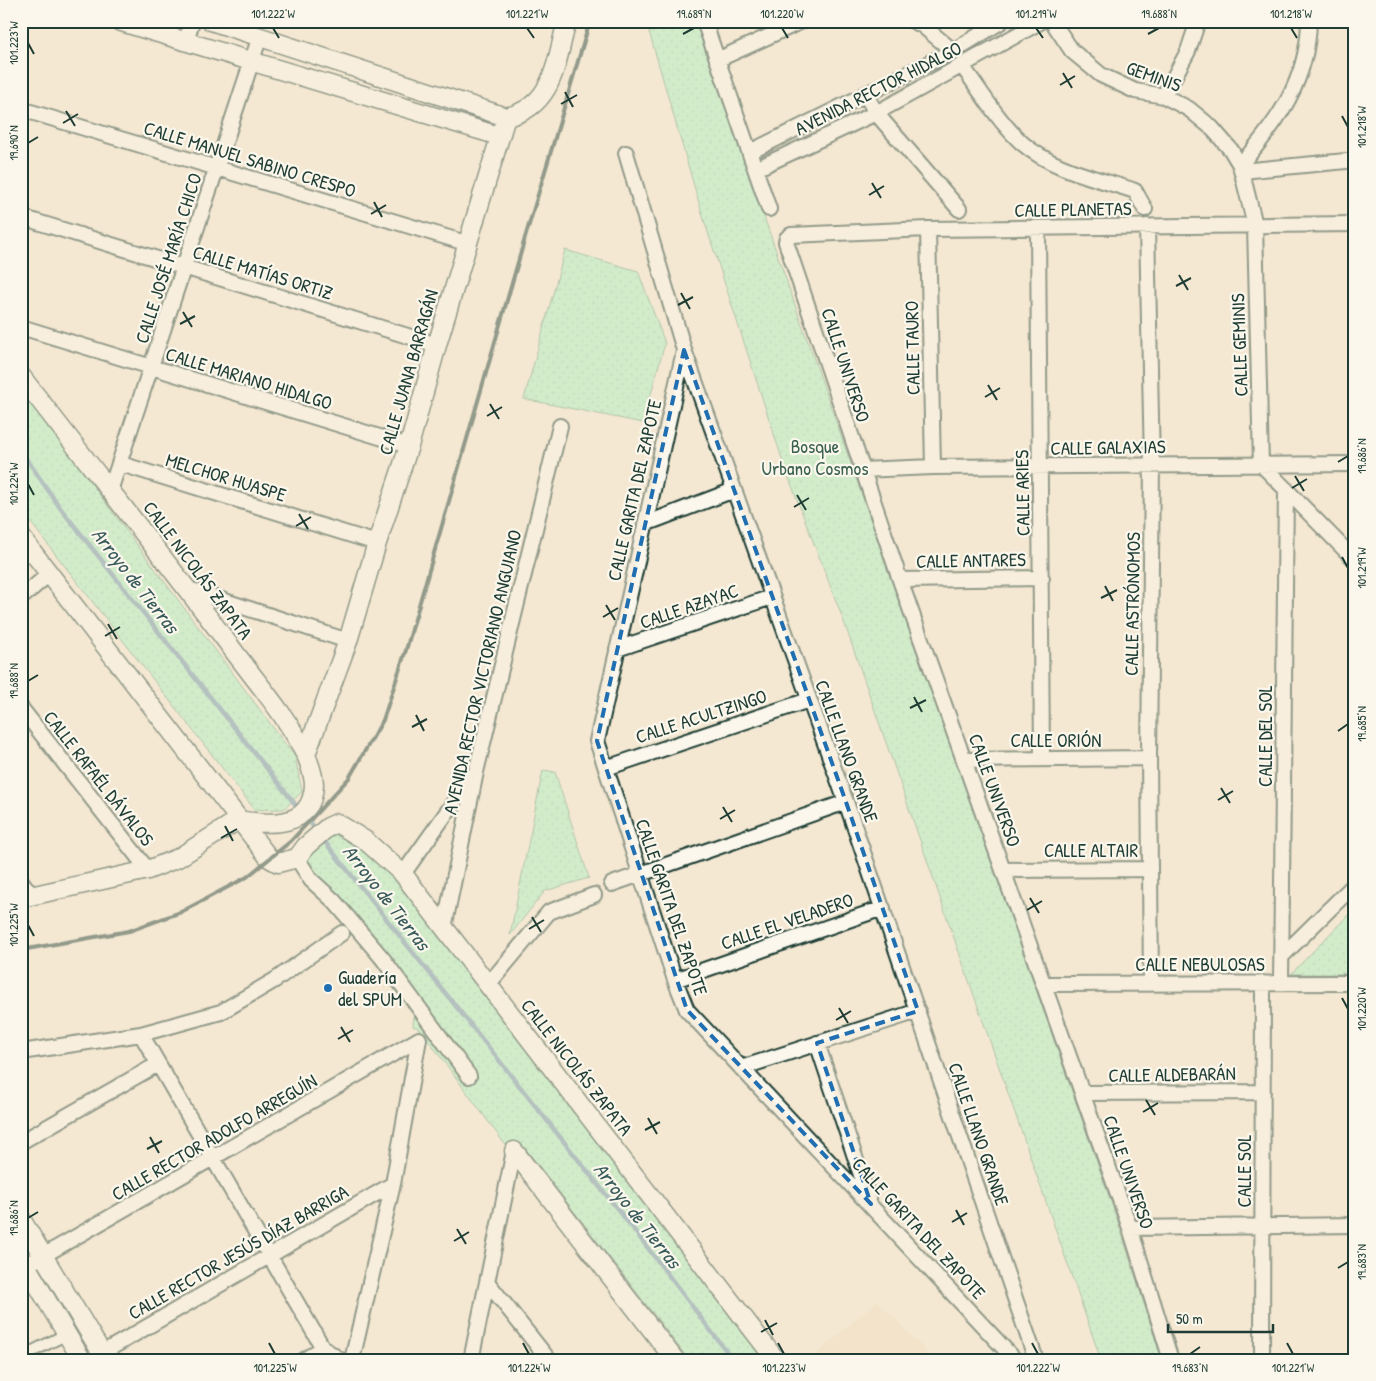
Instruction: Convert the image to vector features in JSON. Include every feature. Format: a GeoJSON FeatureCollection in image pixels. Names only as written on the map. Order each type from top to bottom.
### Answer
{"type":"FeatureCollection","features":[{"type":"Feature","properties":{"kind":"street"},"geometry":{"type":"LineString","coordinates":[[118,21],[499,136]]}},
{"type":"Feature","properties":{"kind":"street"},"geometry":{"type":"LineString","coordinates":[[186,42],[192,21]]}},
{"type":"Feature","properties":{"kind":"street"},"geometry":{"type":"LineString","coordinates":[[212,21],[506,117],[522,114],[536,104],[548,87],[567,21]]}},
{"type":"Feature","properties":{"kind":"street"},"geometry":{"type":"LineString","coordinates":[[704,21],[769,210]]}},
{"type":"Feature","properties":{"kind":"street"},"geometry":{"type":"LineString","coordinates":[[717,60],[802,21]]}},
{"type":"Feature","properties":{"kind":"street"},"geometry":{"type":"LineString","coordinates":[[913,21],[923,26],[953,51]]}},
{"type":"Feature","properties":{"kind":"street","name":"AVENIDA RECTOR HIDALGO"},"geometry":{"type":"LineString","coordinates":[[750,152],[953,51],[1002,21]]}},
{"type":"Feature","properties":{"kind":"street","name":"AVENIDA RECTOR HIDALGO"},"geometry":{"type":"LineString","coordinates":[[756,169],[876,113],[963,67],[1042,21]]}},
{"type":"Feature","properties":{"kind":"street","name":"GEMINIS"},"geometry":{"type":"LineString","coordinates":[[1052,21],[1072,51],[1101,75],[1135,91],[1164,96],[1189,109],[1212,128],[1232,150],[1241,168],[1255,225]]}},
{"type":"Feature","properties":{"kind":"street"},"geometry":{"type":"LineString","coordinates":[[1164,96],[1188,52],[1198,21]]}},
{"type":"Feature","properties":{"kind":"street"},"geometry":{"type":"LineString","coordinates":[[1241,168],[1281,112],[1300,79],[1309,38],[1309,21]]}},
{"type":"Feature","properties":{"kind":"street","name":"CALLE JOSÉ MARÍA CHICO"},"geometry":{"type":"LineString","coordinates":[[110,491],[121,464],[260,36]]}},
{"type":"Feature","properties":{"kind":"street"},"geometry":{"type":"LineString","coordinates":[[963,67],[1009,129],[1023,143],[1043,157],[1070,170],[1135,191],[1145,209]]}},
{"type":"Feature","properties":{"kind":"street"},"geometry":{"type":"LineString","coordinates":[[866,95],[876,113],[959,209]]}},
{"type":"Feature","properties":{"kind":"street","name":"CALLE MANUEL SABINO CRESPO"},"geometry":{"type":"LineString","coordinates":[[21,109],[469,244]]}},
{"type":"Feature","properties":{"kind":"street","name":"CALLE JUANA BARRAGÁN"},"geometry":{"type":"LineString","coordinates":[[306,754],[348,642],[377,543],[409,446],[437,345],[506,117]]}},
{"type":"Feature","properties":{"kind":"street","name":"CALLE LLANO GRANDE"},"geometry":{"type":"LineString","coordinates":[[626,153],[684,350],[883,908],[1036,1360]]}},
{"type":"Feature","properties":{"kind":"street"},"geometry":{"type":"LineString","coordinates":[[1241,168],[1346,161]]}},
{"type":"Feature","properties":{"kind":"street","name":"CALLE MATÍAS ORTIZ"},"geometry":{"type":"LineString","coordinates":[[21,217],[437,345]]}},
{"type":"Feature","properties":{"kind":"street","name":"CALLE PLANETAS"},"geometry":{"type":"LineString","coordinates":[[791,235],[928,229],[1355,224]]}},
{"type":"Feature","properties":{"kind":"street","name":"CALLE GEMINIS"},"geometry":{"type":"LineString","coordinates":[[1255,225],[1261,464]]}},
{"type":"Feature","properties":{"kind":"street","name":"CALLE ASTRÓNOMOS"},"geometry":{"type":"LineString","coordinates":[[1147,226],[1152,465],[1149,758],[1151,983]]}},
{"type":"Feature","properties":{"kind":"street","name":"CALLE ARIES"},"geometry":{"type":"LineString","coordinates":[[1038,228],[1042,758]]}},
{"type":"Feature","properties":{"kind":"street","name":"CALLE TAURO"},"geometry":{"type":"LineString","coordinates":[[928,229],[933,467]]}},
{"type":"Feature","properties":{"kind":"street","name":"CALLE UNIVERSO"},"geometry":{"type":"LineString","coordinates":[[791,235],[787,238],[786,242],[861,470],[1130,1228],[1171,1360]]}},
{"type":"Feature","properties":{"kind":"street","name":"CALLE MARIANO HIDALGO"},"geometry":{"type":"LineString","coordinates":[[21,327],[409,446]]}},
{"type":"Feature","properties":{"kind":"street","name":"CALLE GARITA DEL ZAPOTE"},"geometry":{"type":"LineString","coordinates":[[684,350],[597,741],[640,875],[687,1010],[871,1204],[1015,1360]]}},
{"type":"Feature","properties":{"kind":"street","name":"CALLE NICOLÁS ZAPATA"},"geometry":{"type":"LineString","coordinates":[[21,376],[188,589],[288,724],[306,754],[314,784],[311,803],[293,820],[264,824],[238,820]]}},
{"type":"Feature","properties":{"kind":"street","name":"AVENIDA RECTOR VICTORIANO ANGUIANO"},"geometry":{"type":"LineString","coordinates":[[444,928],[476,772],[560,426]]}},
{"type":"Feature","properties":{"kind":"street","name":"MELCHOR HUASPE"},"geometry":{"type":"LineString","coordinates":[[121,464],[377,543]]}},
{"type":"Feature","properties":{"kind":"street"},"geometry":{"type":"LineString","coordinates":[[1261,464],[1355,560]]}},
{"type":"Feature","properties":{"kind":"street","name":"CALLE GALAXIAS"},"geometry":{"type":"LineString","coordinates":[[861,470],[933,467],[1355,464]]}},
{"type":"Feature","properties":{"kind":"street"},"geometry":{"type":"LineString","coordinates":[[645,524],[734,490]]}},
{"type":"Feature","properties":{"kind":"street","name":"CALLE DEL SOL"},"geometry":{"type":"LineString","coordinates":[[1281,983],[1286,490]]}},
{"type":"Feature","properties":{"kind":"street"},"geometry":{"type":"LineString","coordinates":[[21,538],[269,858],[278,863],[301,852],[311,880],[334,901],[383,959],[469,1076]]}},
{"type":"Feature","properties":{"kind":"street"},"geometry":{"type":"LineString","coordinates":[[21,598],[49,574]]}},
{"type":"Feature","properties":{"kind":"street","name":"CALLE ANTARES"},"geometry":{"type":"LineString","coordinates":[[900,580],[1042,578]]}},
{"type":"Feature","properties":{"kind":"street"},"geometry":{"type":"LineString","coordinates":[[188,589],[348,642]]}},
{"type":"Feature","properties":{"kind":"street","name":"CALLE AZAYAC"},"geometry":{"type":"LineString","coordinates":[[617,649],[772,597]]}},
{"type":"Feature","properties":{"kind":"street","name":"CALLE ACULTZINGO"},"geometry":{"type":"LineString","coordinates":[[606,768],[809,700]]}},
{"type":"Feature","properties":{"kind":"street","name":"CALLE RAFAÉL DÁVALOS"},"geometry":{"type":"LineString","coordinates":[[21,708],[148,870]]}},
{"type":"Feature","properties":{"kind":"street","name":"CALLE ORIÓN"},"geometry":{"type":"LineString","coordinates":[[964,760],[1149,758]]}},
{"type":"Feature","properties":{"kind":"street"},"geometry":{"type":"LineString","coordinates":[[403,874],[476,772]]}},
{"type":"Feature","properties":{"kind":"street"},"geometry":{"type":"LineString","coordinates":[[612,884],[846,802]]}},
{"type":"Feature","properties":{"kind":"street"},"geometry":{"type":"LineString","coordinates":[[21,881],[27,897],[148,870],[178,858],[238,820]]}},
{"type":"Feature","properties":{"kind":"street","name":"CALLE NICOLÁS ZAPATA"},"geometry":{"type":"LineString","coordinates":[[301,852],[328,828],[337,823],[366,842],[403,874],[487,986],[776,1360]]}},
{"type":"Feature","properties":{"kind":"street","name":"CALLE ALTAIR"},"geometry":{"type":"LineString","coordinates":[[1003,870],[1149,869]]}},
{"type":"Feature","properties":{"kind":"street"},"geometry":{"type":"LineString","coordinates":[[1282,956],[1355,884]]}},
{"type":"Feature","properties":{"kind":"street"},"geometry":{"type":"LineString","coordinates":[[487,986],[549,912],[594,894]]}},
{"type":"Feature","properties":{"kind":"street","name":"CALLE EL VELADERO"},"geometry":{"type":"LineString","coordinates":[[675,980],[883,908]]}},
{"type":"Feature","properties":{"kind":"street"},"geometry":{"type":"LineString","coordinates":[[21,1052],[141,1034],[221,1012],[275,980],[342,933]]}},
{"type":"Feature","properties":{"kind":"street","name":"CALLE SOL"},"geometry":{"type":"LineString","coordinates":[[1262,1360],[1263,983]]}},
{"type":"Feature","properties":{"kind":"street","name":"CALLE NEBULOSAS"},"geometry":{"type":"LineString","coordinates":[[1045,984],[1355,983]]}},
{"type":"Feature","properties":{"kind":"street"},"geometry":{"type":"LineString","coordinates":[[742,1068],[918,1011]]}},
{"type":"Feature","properties":{"kind":"street"},"geometry":{"type":"LineString","coordinates":[[141,1034],[323,1348],[340,1360]]}},
{"type":"Feature","properties":{"kind":"street","name":"CALLE RECTOR ADOLFO ARREGUÍN"},"geometry":{"type":"LineString","coordinates":[[44,1256],[214,1160],[419,1039],[393,1184]]}},
{"type":"Feature","properties":{"kind":"street"},"geometry":{"type":"LineString","coordinates":[[817,1043],[871,1204]]}},
{"type":"Feature","properties":{"kind":"street"},"geometry":{"type":"LineString","coordinates":[[21,1142],[158,1064]]}},
{"type":"Feature","properties":{"kind":"street","name":"CALLE ALDEBARÁN"},"geometry":{"type":"LineString","coordinates":[[1082,1093],[1263,1092]]}},
{"type":"Feature","properties":{"kind":"street"},"geometry":{"type":"LineString","coordinates":[[472,1360],[514,1151]]}},
{"type":"Feature","properties":{"kind":"street"},"geometry":{"type":"LineString","coordinates":[[514,1151],[675,1360]]}},
{"type":"Feature","properties":{"kind":"street"},"geometry":{"type":"LineString","coordinates":[[352,1360],[393,1184]]}},
{"type":"Feature","properties":{"kind":"street","name":"CALLE RECTOR JESÚS DÍAZ BARRIGA"},"geometry":{"type":"LineString","coordinates":[[104,1356],[269,1255],[393,1184]]}},
{"type":"Feature","properties":{"kind":"street"},"geometry":{"type":"LineString","coordinates":[[21,1219],[26,1253],[82,1360]]}},
{"type":"Feature","properties":{"kind":"street"},"geometry":{"type":"LineString","coordinates":[[1130,1228],[1355,1225]]}},
{"type":"Feature","properties":{"kind":"street"},"geometry":{"type":"LineString","coordinates":[[26,1253],[44,1256],[104,1356]]}},
{"type":"Feature","properties":{"kind":"street"},"geometry":{"type":"LineString","coordinates":[[488,1282],[548,1360]]}},
{"type":"Feature","properties":{"kind":"street"},"geometry":{"type":"LineString","coordinates":[[21,1358],[67,1334]]}},
{"type":"Feature","properties":{"kind":"street"},"geometry":{"type":"LineString","coordinates":[[304,1360],[323,1348]]}},
{"type":"Feature","properties":{"kind":"highlighted area"},"geometry":{"type":"Polygon","coordinates":[[[684,350],[846,802],[918,1011],[817,1043],[871,1204],[687,1010],[597,741],[684,350]]]}},
{"type":"Feature","properties":{"kind":"shaded area"},"geometry":{"type":"Polygon","coordinates":[[[877,1301],[934,1360],[810,1360],[877,1301]]]}},
{"type":"Feature","properties":{"kind":"green space","name":"Bosque Urbano Cosmos"},"geometry":{"type":"Polygon","coordinates":[[[646,21],[695,21],[1117,1219],[1162,1360],[1101,1360],[843,619],[785,468],[704,220],[646,21]]]}},
{"type":"Feature","properties":{"kind":"green space"},"geometry":{"type":"Polygon","coordinates":[[[565,250],[638,271],[665,343],[643,423],[524,399],[565,250]]]}},
{"type":"Feature","properties":{"kind":"green space"},"geometry":{"type":"Polygon","coordinates":[[[21,389],[295,757],[302,792],[284,809],[255,810],[21,510],[21,389]]]}},
{"type":"Feature","properties":{"kind":"green space"},"geometry":{"type":"Polygon","coordinates":[[[543,770],[555,772],[589,878],[545,891],[510,935],[543,770]]]}},
{"type":"Feature","properties":{"kind":"green space"},"geometry":{"type":"Polygon","coordinates":[[[336,831],[356,838],[395,877],[768,1360],[689,1360],[525,1148],[507,1147],[420,1029],[413,1026],[414,1013],[393,988],[304,864],[315,841],[336,831]]]}},
{"type":"Feature","properties":{"kind":"green space"},"geometry":{"type":"Polygon","coordinates":[[[1355,908],[1355,974],[1291,974],[1355,908]]]}},
{"type":"Feature","properties":{"kind":"waterway","name":"Arroyo de Tierras"},"geometry":{"type":"LineString","coordinates":[[21,451],[61,509],[299,809]]}},
{"type":"Feature","properties":{"kind":"waterway","name":"Arroyo de Tierras"},"geometry":{"type":"LineString","coordinates":[[304,815],[316,830]]}},
{"type":"Feature","properties":{"kind":"waterway","name":"Arroyo de Tierras"},"geometry":{"type":"LineString","coordinates":[[321,837],[631,1226],[733,1360]]}},
{"type":"Feature","properties":{"kind":"railway"},"geometry":{"type":"LineString","coordinates":[[21,950],[129,931],[181,912],[247,877],[291,841],[349,778],[383,720],[406,650],[590,21]]}},
{"type":"Feature","properties":{"kind":"place","name":"Guadería del SPUM"},"geometry":{"type":"Point","coordinates":[328,988]}}]}
